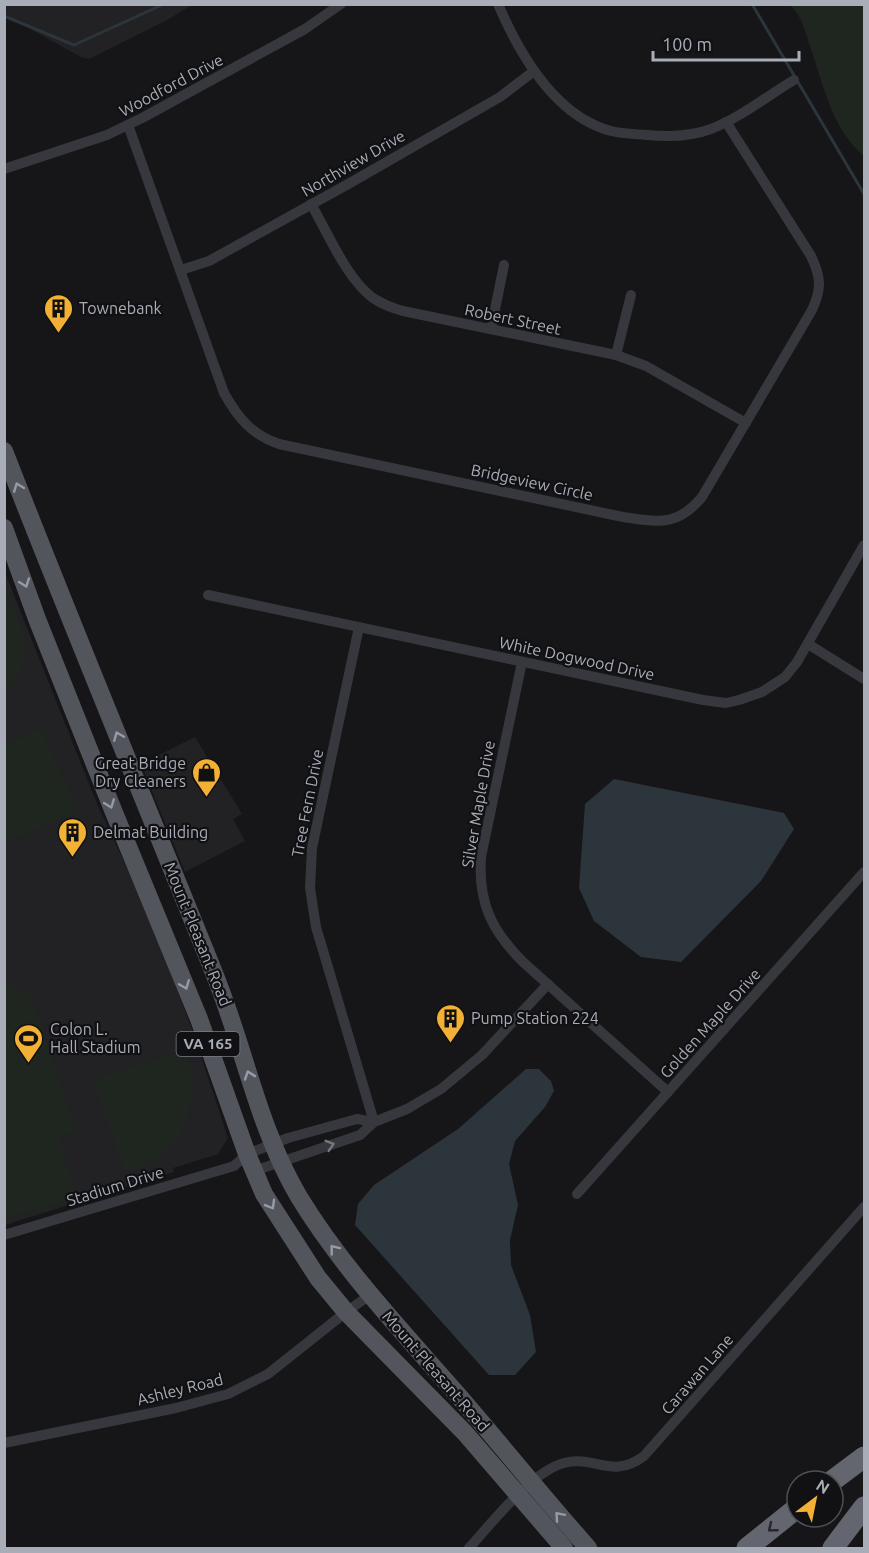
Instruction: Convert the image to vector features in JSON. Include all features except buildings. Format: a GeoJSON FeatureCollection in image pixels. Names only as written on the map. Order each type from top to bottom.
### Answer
{"type":"FeatureCollection","features":[{"type":"Feature","properties":{"kind":"highway"},"geometry":{"type":"LineString","coordinates":[[845,1471],[864,1457]]}},
{"type":"Feature","properties":{"kind":"highway"},"geometry":{"type":"LineString","coordinates":[[833,1548],[864,1508]]}},
{"type":"Feature","properties":{"kind":"highway"},"geometry":{"type":"LineString","coordinates":[[747,1548],[785,1518]]}},
{"type":"Feature","properties":{"kind":"main road","name":"Mount Pleasant Road"},"geometry":{"type":"LineString","coordinates":[[4,451],[90,670],[216,977],[277,1153],[298,1195],[326,1239],[370,1295],[467,1405],[564,1548]]}},
{"type":"Feature","properties":{"kind":"main road","name":"Mount Pleasant Road"},"geometry":{"type":"LineString","coordinates":[[4,528],[37,619],[198,1019],[240,1160],[254,1171],[264,1194],[283,1226],[318,1278],[346,1312],[524,1489],[588,1548]]}},
{"type":"Feature","properties":{"kind":"street","name":"Woodford Drive"},"geometry":{"type":"LineString","coordinates":[[4,169],[107,135],[128,125],[305,29],[341,4]]}},
{"type":"Feature","properties":{"kind":"street"},"geometry":{"type":"LineString","coordinates":[[498,4],[508,28],[547,88],[564,104],[597,126],[610,131],[671,135],[706,130],[726,122],[794,80]]}},
{"type":"Feature","properties":{"kind":"street","name":"Northview Drive"},"geometry":{"type":"LineString","coordinates":[[181,270],[209,261],[311,204],[500,97],[534,71]]}},
{"type":"Feature","properties":{"kind":"street","name":"Bridgeview Circle"},"geometry":{"type":"LineString","coordinates":[[128,125],[224,393],[238,416],[249,428],[260,436],[279,444],[650,521],[678,518],[692,509],[702,497],[812,310],[820,280],[811,255],[726,122]]}},
{"type":"Feature","properties":{"kind":"street","name":"Robert Street"},"geometry":{"type":"LineString","coordinates":[[311,204],[349,271],[363,290],[372,297],[403,311],[616,355],[646,366],[746,423]]}},
{"type":"Feature","properties":{"kind":"street"},"geometry":{"type":"LineString","coordinates":[[491,329],[504,265]]}},
{"type":"Feature","properties":{"kind":"street"},"geometry":{"type":"LineString","coordinates":[[616,355],[631,295]]}},
{"type":"Feature","properties":{"kind":"street","name":"White Dogwood Drive"},"geometry":{"type":"LineString","coordinates":[[208,595],[726,703],[752,696],[772,687],[791,670],[864,545]]}},
{"type":"Feature","properties":{"kind":"street","name":"Tree Fern Drive"},"geometry":{"type":"LineString","coordinates":[[359,627],[312,848],[309,888],[316,927],[374,1122]]}},
{"type":"Feature","properties":{"kind":"street"},"geometry":{"type":"LineString","coordinates":[[807,644],[864,679]]}},
{"type":"Feature","properties":{"kind":"street","name":"Silver Maple Drive"},"geometry":{"type":"LineString","coordinates":[[522,662],[484,840],[480,877],[485,907],[505,944],[668,1092]]}},
{"type":"Feature","properties":{"kind":"street","name":"Golden Maple Drive"},"geometry":{"type":"LineString","coordinates":[[577,1194],[864,873]]}},
{"type":"Feature","properties":{"kind":"street","name":"Stadium Drive"},"geometry":{"type":"LineString","coordinates":[[4,1235],[240,1160],[360,1136],[374,1122],[422,1101],[463,1073],[548,984]]}},
{"type":"Feature","properties":{"kind":"street","name":"Stadium Drive"},"geometry":{"type":"LineString","coordinates":[[254,1171],[277,1153],[321,1128],[357,1119],[374,1122]]}},
{"type":"Feature","properties":{"kind":"street","name":"Carawan Lane"},"geometry":{"type":"LineString","coordinates":[[469,1548],[524,1489],[560,1464],[580,1461],[613,1468],[632,1464],[644,1455],[864,1207]]}},
{"type":"Feature","properties":{"kind":"street","name":"Ashley Road"},"geometry":{"type":"LineString","coordinates":[[4,1443],[176,1408],[228,1394],[268,1374],[370,1295]]}},
{"type":"Feature","properties":{"kind":"shaded area"},"geometry":{"type":"Polygon","coordinates":[[[5,4],[192,5],[89,59],[81,57],[5,15],[5,4]]]}},
{"type":"Feature","properties":{"kind":"shaded area"},"geometry":{"type":"Polygon","coordinates":[[[790,5],[864,5],[864,156],[853,145],[836,120],[803,24],[790,5]]]}},
{"type":"Feature","properties":{"kind":"shaded area"},"geometry":{"type":"Polygon","coordinates":[[[4,570],[97,804],[131,877],[170,971],[228,1138],[218,1154],[173,1168],[174,1172],[5,1225],[4,570]]]}},
{"type":"Feature","properties":{"kind":"shaded area"},"geometry":{"type":"Polygon","coordinates":[[[4,589],[17,617],[24,642],[22,667],[5,692],[4,589]]]}},
{"type":"Feature","properties":{"kind":"shaded area"},"geometry":{"type":"Polygon","coordinates":[[[41,728],[78,811],[5,843],[5,744],[41,728]]]}},
{"type":"Feature","properties":{"kind":"shaded area"},"geometry":{"type":"Polygon","coordinates":[[[195,737],[242,814],[233,819],[245,841],[185,872],[141,764],[195,737]]]}},
{"type":"Feature","properties":{"kind":"shaded area"},"geometry":{"type":"Polygon","coordinates":[[[614,779],[784,813],[794,829],[761,881],[681,962],[641,957],[594,921],[579,888],[585,804],[614,779]]]}},
{"type":"Feature","properties":{"kind":"shaded area","name":"Colon L. Hall Stadium"},"geometry":{"type":"Polygon","coordinates":[[[4,978],[32,997],[76,1131],[59,1137],[77,1197],[5,1219],[4,978]]]}},
{"type":"Feature","properties":{"kind":"shaded area"},"geometry":{"type":"Polygon","coordinates":[[[187,1050],[192,1070],[193,1090],[184,1126],[175,1141],[162,1155],[145,1165],[125,1172],[95,1085],[100,1076],[187,1050]]]}},
{"type":"Feature","properties":{"kind":"shaded area"},"geometry":{"type":"Polygon","coordinates":[[[526,1069],[539,1069],[551,1081],[554,1091],[545,1107],[515,1141],[509,1164],[518,1205],[510,1240],[511,1265],[530,1315],[536,1352],[515,1375],[489,1375],[355,1225],[358,1204],[374,1185],[458,1129],[526,1069]]]}},
{"type":"Feature","properties":{"kind":"waterway"},"geometry":{"type":"LineString","coordinates":[[4,16],[74,45],[164,4]]}},
{"type":"Feature","properties":{"kind":"waterway"},"geometry":{"type":"LineString","coordinates":[[752,4],[864,194]]}},
{"type":"Feature","properties":{"kind":"place","name":"Townebank"},"geometry":{"type":"Point","coordinates":[58,334]}},
{"type":"Feature","properties":{"kind":"place","name":"Great Bridge Dry Cleaners"},"geometry":{"type":"Point","coordinates":[207,798]}},
{"type":"Feature","properties":{"kind":"place","name":"Delmat Building"},"geometry":{"type":"Point","coordinates":[72,858]}},
{"type":"Feature","properties":{"kind":"place","name":"Pump Station 224"},"geometry":{"type":"Point","coordinates":[450,1044]}},
{"type":"Feature","properties":{"kind":"place","name":"Colon L. Hall Stadium"},"geometry":{"type":"Point","coordinates":[29,1064]}}]}
